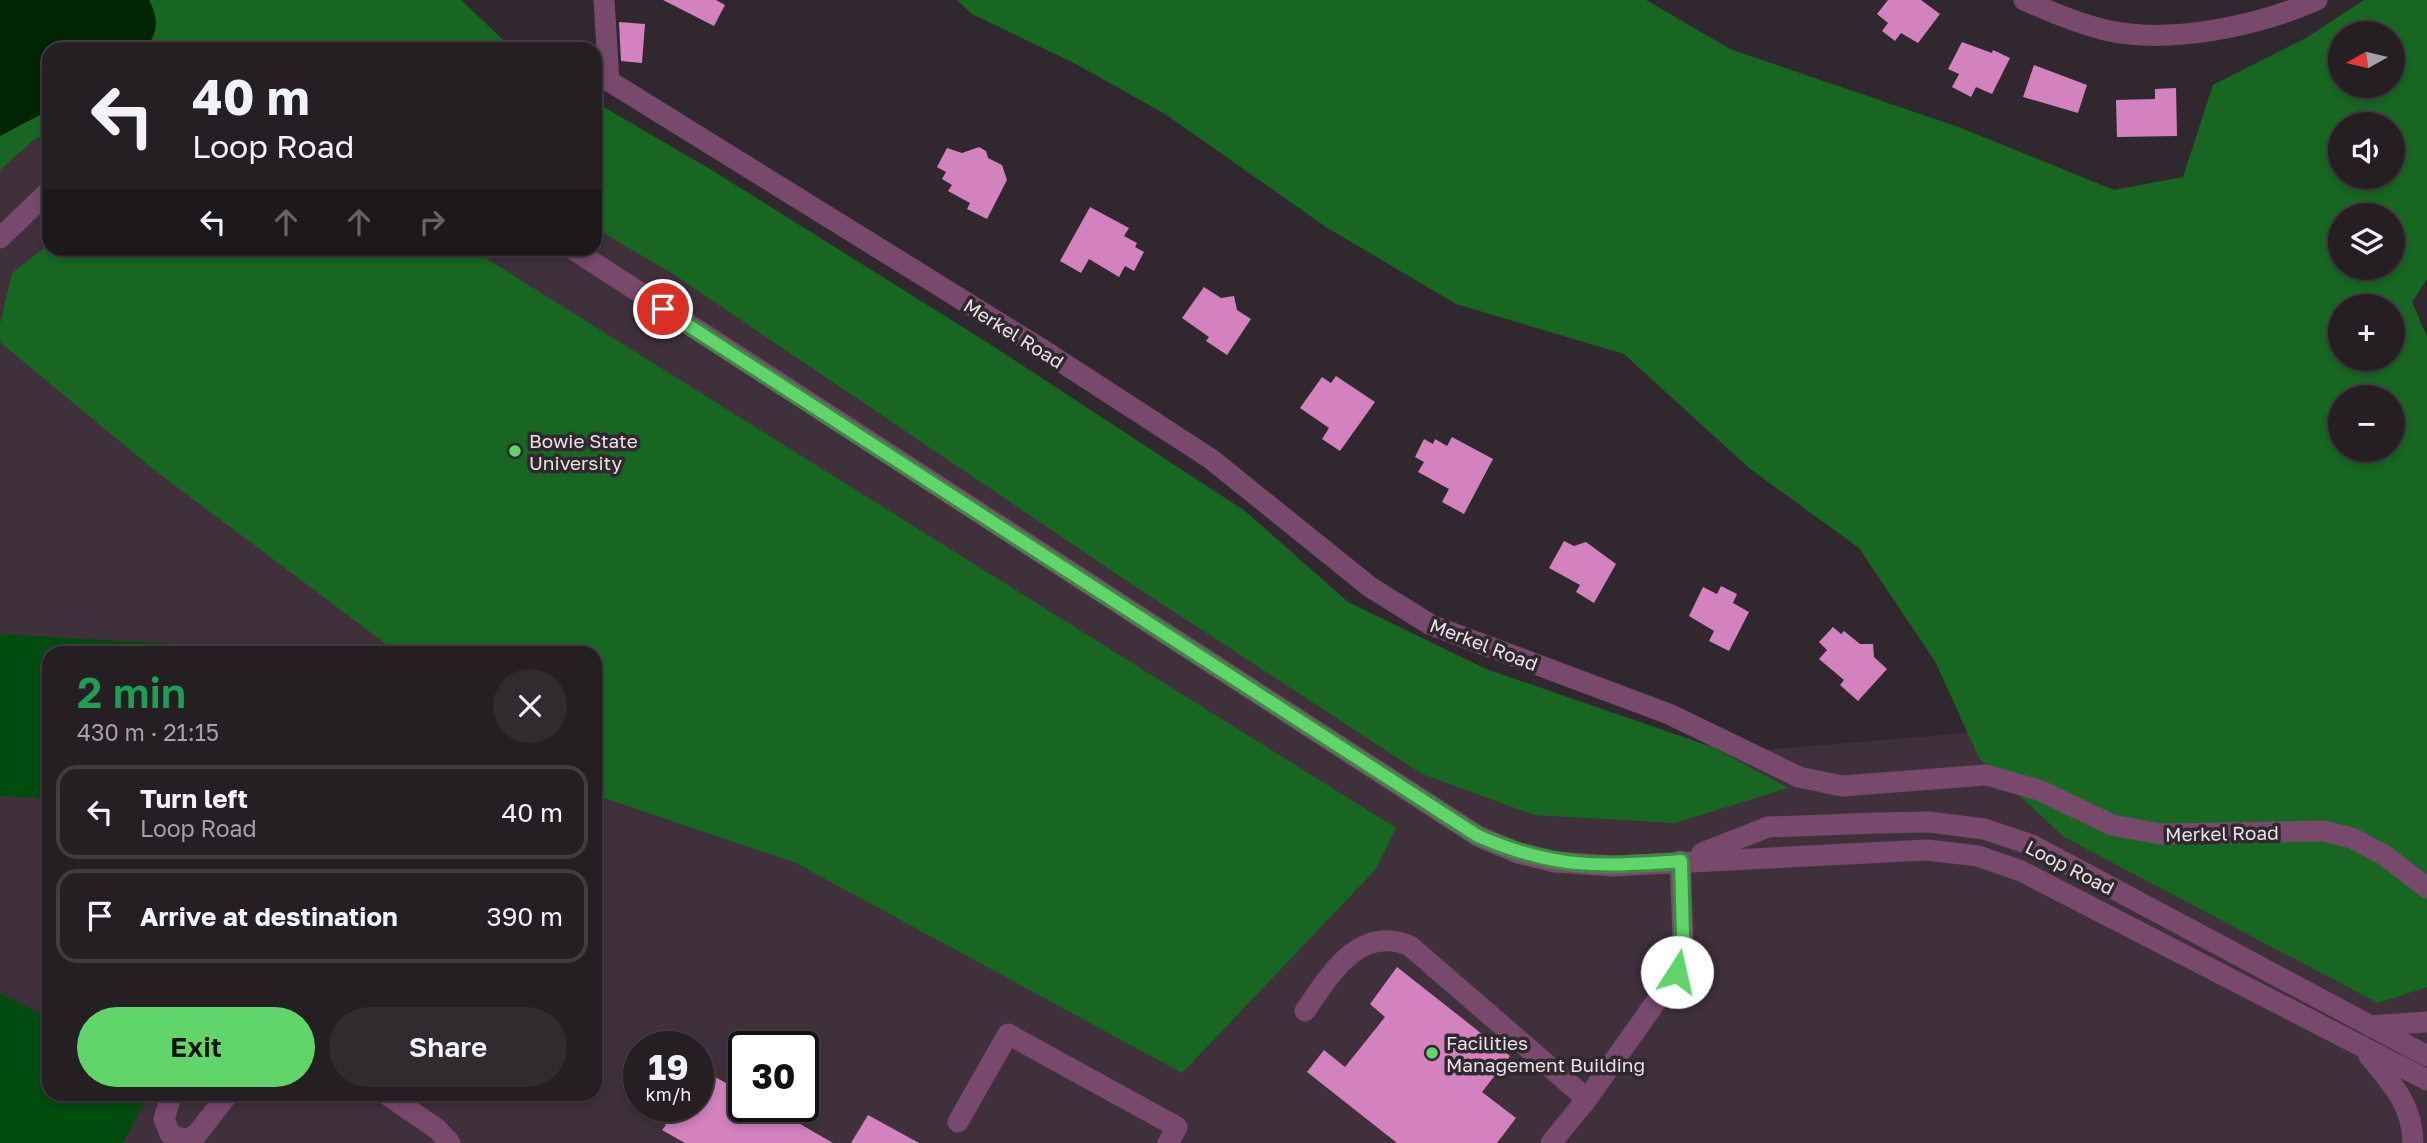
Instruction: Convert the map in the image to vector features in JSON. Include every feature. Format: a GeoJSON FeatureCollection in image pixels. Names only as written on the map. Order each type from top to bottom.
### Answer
{"type":"FeatureCollection","features":[{"type":"Feature","properties":{"kind":"street","name":"Merkel Road"},"geometry":{"type":"LineString","coordinates":[[604,0],[609,81],[1043,350],[1211,459],[1370,587],[1430,625],[1669,715],[1799,777],[1842,786],[1986,775],[2039,790],[2112,825],[2160,834],[2323,831],[2352,838],[2384,855],[2427,888]]}},
{"type":"Feature","properties":{"kind":"street"},"geometry":{"type":"LineString","coordinates":[[2024,0],[2057,15],[2105,30],[2148,33],[2203,31],[2236,25],[2317,0]]}},
{"type":"Feature","properties":{"kind":"street"},"geometry":{"type":"LineString","coordinates":[[0,238],[42,198]]}},
{"type":"Feature","properties":{"kind":"street","name":"Loop Road"},"geometry":{"type":"LineString","coordinates":[[583,256],[1478,836],[1518,853],[1555,862],[1614,866],[1878,850],[1927,850],[1978,856],[2021,871],[2365,1036],[2427,1056]]}},
{"type":"Feature","properties":{"kind":"street"},"geometry":{"type":"LineString","coordinates":[[1551,1143],[1587,1099],[1677,972],[1683,937],[1681,861]]}},
{"type":"Feature","properties":{"kind":"street"},"geometry":{"type":"LineString","coordinates":[[1305,1011],[1336,966],[1352,951],[1381,939],[1397,940],[1410,946],[1587,1099]]}},
{"type":"Feature","properties":{"kind":"street"},"geometry":{"type":"LineString","coordinates":[[2413,1143],[2413,1124],[2398,1090],[2365,1036],[2427,1022]]}},
{"type":"Feature","properties":{"kind":"street"},"geometry":{"type":"LineString","coordinates":[[958,1122],[1008,1034],[1177,1126],[1168,1143]]}},
{"type":"Feature","properties":{"kind":"street","name":"Loop Road"},"geometry":{"type":"LineString","coordinates":[[2365,1036],[2427,1080]]}},
{"type":"Feature","properties":{"kind":"street"},"geometry":{"type":"LineString","coordinates":[[170,1101],[164,1119],[170,1134],[186,1140],[197,1134],[223,1101]]}},
{"type":"Feature","properties":{"kind":"street"},"geometry":{"type":"LineString","coordinates":[[396,1101],[437,1129],[450,1143]]}},
{"type":"Feature","properties":{"kind":"shaded area","name":"Bowie State University"},"geometry":{"type":"Polygon","coordinates":[[[0,0],[288,0],[357,42],[42,42],[42,256],[602,256],[602,190],[1546,763],[1716,754],[2427,694],[2427,1143],[0,1143],[0,0]]]}},
{"type":"Feature","properties":{"kind":"shaded area"},"geometry":{"type":"Polygon","coordinates":[[[0,0],[149,0],[156,20],[150,42],[42,42],[42,114],[0,136],[0,0]]]}},
{"type":"Feature","properties":{"kind":"green space"},"geometry":{"type":"Polygon","coordinates":[[[149,0],[461,0],[506,42],[150,42],[156,25],[149,0]]]}},
{"type":"Feature","properties":{"kind":"green space"},"geometry":{"type":"Polygon","coordinates":[[[957,0],[1646,0],[1730,49],[1961,128],[2114,190],[2183,177],[2213,85],[2306,38],[2328,24],[2328,98],[2405,98],[2405,21],[2332,21],[2364,0],[2427,0],[2427,279],[2412,302],[2427,337],[2427,987],[2378,1003],[2064,837],[1979,758],[1936,663],[1859,548],[1749,468],[1624,354],[1456,304],[1326,227],[1165,114],[1076,64],[972,14],[957,0]]]}},
{"type":"Feature","properties":{"kind":"green space"},"geometry":{"type":"Polygon","coordinates":[[[602,106],[710,169],[985,341],[1245,511],[1348,602],[1486,669],[1715,748],[1788,788],[1675,823],[1534,815],[1422,774],[1127,581],[673,274],[602,232],[602,106]]]}},
{"type":"Feature","properties":{"kind":"green space"},"geometry":{"type":"Polygon","coordinates":[[[42,114],[42,136],[31,142],[0,170],[0,136],[42,114]]]}},
{"type":"Feature","properties":{"kind":"green space"},"geometry":{"type":"Polygon","coordinates":[[[42,249],[42,256],[482,256],[1396,828],[1376,869],[1182,1073],[794,862],[602,797],[602,646],[389,646],[153,469],[0,342],[0,324],[12,273],[42,249]]]}},
{"type":"Feature","properties":{"kind":"green space"},"geometry":{"type":"Polygon","coordinates":[[[0,634],[174,644],[42,646],[42,799],[0,796],[0,634]]]}},
{"type":"Feature","properties":{"kind":"green space"},"geometry":{"type":"Polygon","coordinates":[[[0,993],[42,1014],[42,1101],[145,1101],[123,1143],[0,1143],[0,993]]]}},
{"type":"Feature","properties":{"kind":"building"},"geometry":{"type":"Polygon","coordinates":[[[663,0],[716,0],[725,5],[714,26],[663,0]]]}},
{"type":"Feature","properties":{"kind":"building"},"geometry":{"type":"Polygon","coordinates":[[[1888,0],[1921,0],[1940,14],[1918,43],[1901,33],[1895,41],[1882,31],[1888,23],[1877,14],[1888,0]]]}},
{"type":"Feature","properties":{"kind":"building"},"geometry":{"type":"Polygon","coordinates":[[[619,22],[645,24],[642,63],[621,61],[619,22]]]}},
{"type":"Feature","properties":{"kind":"building"},"geometry":{"type":"Polygon","coordinates":[[[1962,42],[1992,53],[1993,50],[2010,58],[1992,94],[1976,87],[1971,97],[1952,87],[1959,74],[1948,69],[1962,42]]]}},
{"type":"Feature","properties":{"kind":"building"},"geometry":{"type":"Polygon","coordinates":[[[2034,65],[2087,85],[2078,113],[2023,97],[2034,65]]]}},
{"type":"Feature","properties":{"kind":"building"},"geometry":{"type":"Polygon","coordinates":[[[2176,88],[2177,136],[2117,137],[2116,100],[2155,99],[2155,89],[2176,88]]]}},
{"type":"Feature","properties":{"kind":"building"},"geometry":{"type":"Polygon","coordinates":[[[979,147],[986,151],[988,158],[1002,165],[1007,180],[987,219],[967,209],[970,203],[948,191],[952,185],[942,179],[946,172],[937,167],[947,148],[962,153],[979,147]]]}},
{"type":"Feature","properties":{"kind":"building"},"geometry":{"type":"Polygon","coordinates":[[[1090,207],[1129,228],[1124,236],[1137,243],[1135,247],[1144,252],[1134,271],[1125,266],[1119,277],[1089,259],[1081,273],[1060,261],[1090,207]]]}},
{"type":"Feature","properties":{"kind":"building"},"geometry":{"type":"Polygon","coordinates":[[[1204,287],[1221,298],[1234,296],[1237,310],[1251,319],[1227,355],[1206,341],[1209,337],[1182,318],[1204,287]]]}},
{"type":"Feature","properties":{"kind":"building"},"geometry":{"type":"Polygon","coordinates":[[[1336,376],[1375,402],[1340,451],[1322,439],[1329,428],[1300,408],[1322,377],[1331,383],[1336,376]]]}},
{"type":"Feature","properties":{"kind":"building"},"geometry":{"type":"Polygon","coordinates":[[[1452,437],[1493,459],[1464,514],[1442,502],[1449,489],[1418,472],[1424,462],[1415,457],[1424,439],[1433,444],[1435,439],[1447,446],[1452,437]]]}},
{"type":"Feature","properties":{"kind":"building"},"geometry":{"type":"Polygon","coordinates":[[[1564,541],[1574,546],[1586,542],[1616,564],[1594,603],[1576,592],[1580,585],[1549,568],[1564,541]]]}},
{"type":"Feature","properties":{"kind":"building"},"geometry":{"type":"Polygon","coordinates":[[[1721,586],[1737,594],[1733,603],[1749,612],[1729,651],[1709,641],[1714,631],[1689,616],[1703,587],[1717,594],[1721,586]]]}},
{"type":"Feature","properties":{"kind":"building"},"geometry":{"type":"Polygon","coordinates":[[[1833,627],[1841,634],[1844,631],[1860,644],[1873,644],[1874,657],[1887,669],[1858,701],[1840,685],[1844,680],[1819,659],[1827,650],[1819,642],[1833,627]]]}},
{"type":"Feature","properties":{"kind":"building","name":"Facilities Management Building"},"geometry":{"type":"Polygon","coordinates":[[[1397,967],[1510,1056],[1482,1092],[1516,1118],[1497,1143],[1397,1143],[1307,1072],[1324,1050],[1345,1067],[1385,1017],[1370,1004],[1397,967]]]}},
{"type":"Feature","properties":{"kind":"building"},"geometry":{"type":"Polygon","coordinates":[[[714,1076],[728,1084],[728,1122],[797,1122],[833,1143],[685,1143],[662,1130],[666,1125],[661,1122],[714,1122],[714,1076]]]}},
{"type":"Feature","properties":{"kind":"building"},"geometry":{"type":"Polygon","coordinates":[[[868,1115],[919,1143],[851,1143],[868,1115]]]}},
{"type":"Feature","properties":{"kind":"place","name":"Bowie State University"},"geometry":{"type":"Point","coordinates":[515,451]}},
{"type":"Feature","properties":{"kind":"place","name":"Facilities Management Building"},"geometry":{"type":"Point","coordinates":[1432,1053]}},
{"type":"Feature","properties":{"kind":"route"},"geometry":{"type":"LineString","coordinates":[[663,309],[1478,836],[1518,853],[1555,862],[1614,866],[1681,861],[1683,937],[1677,972]]}}]}
